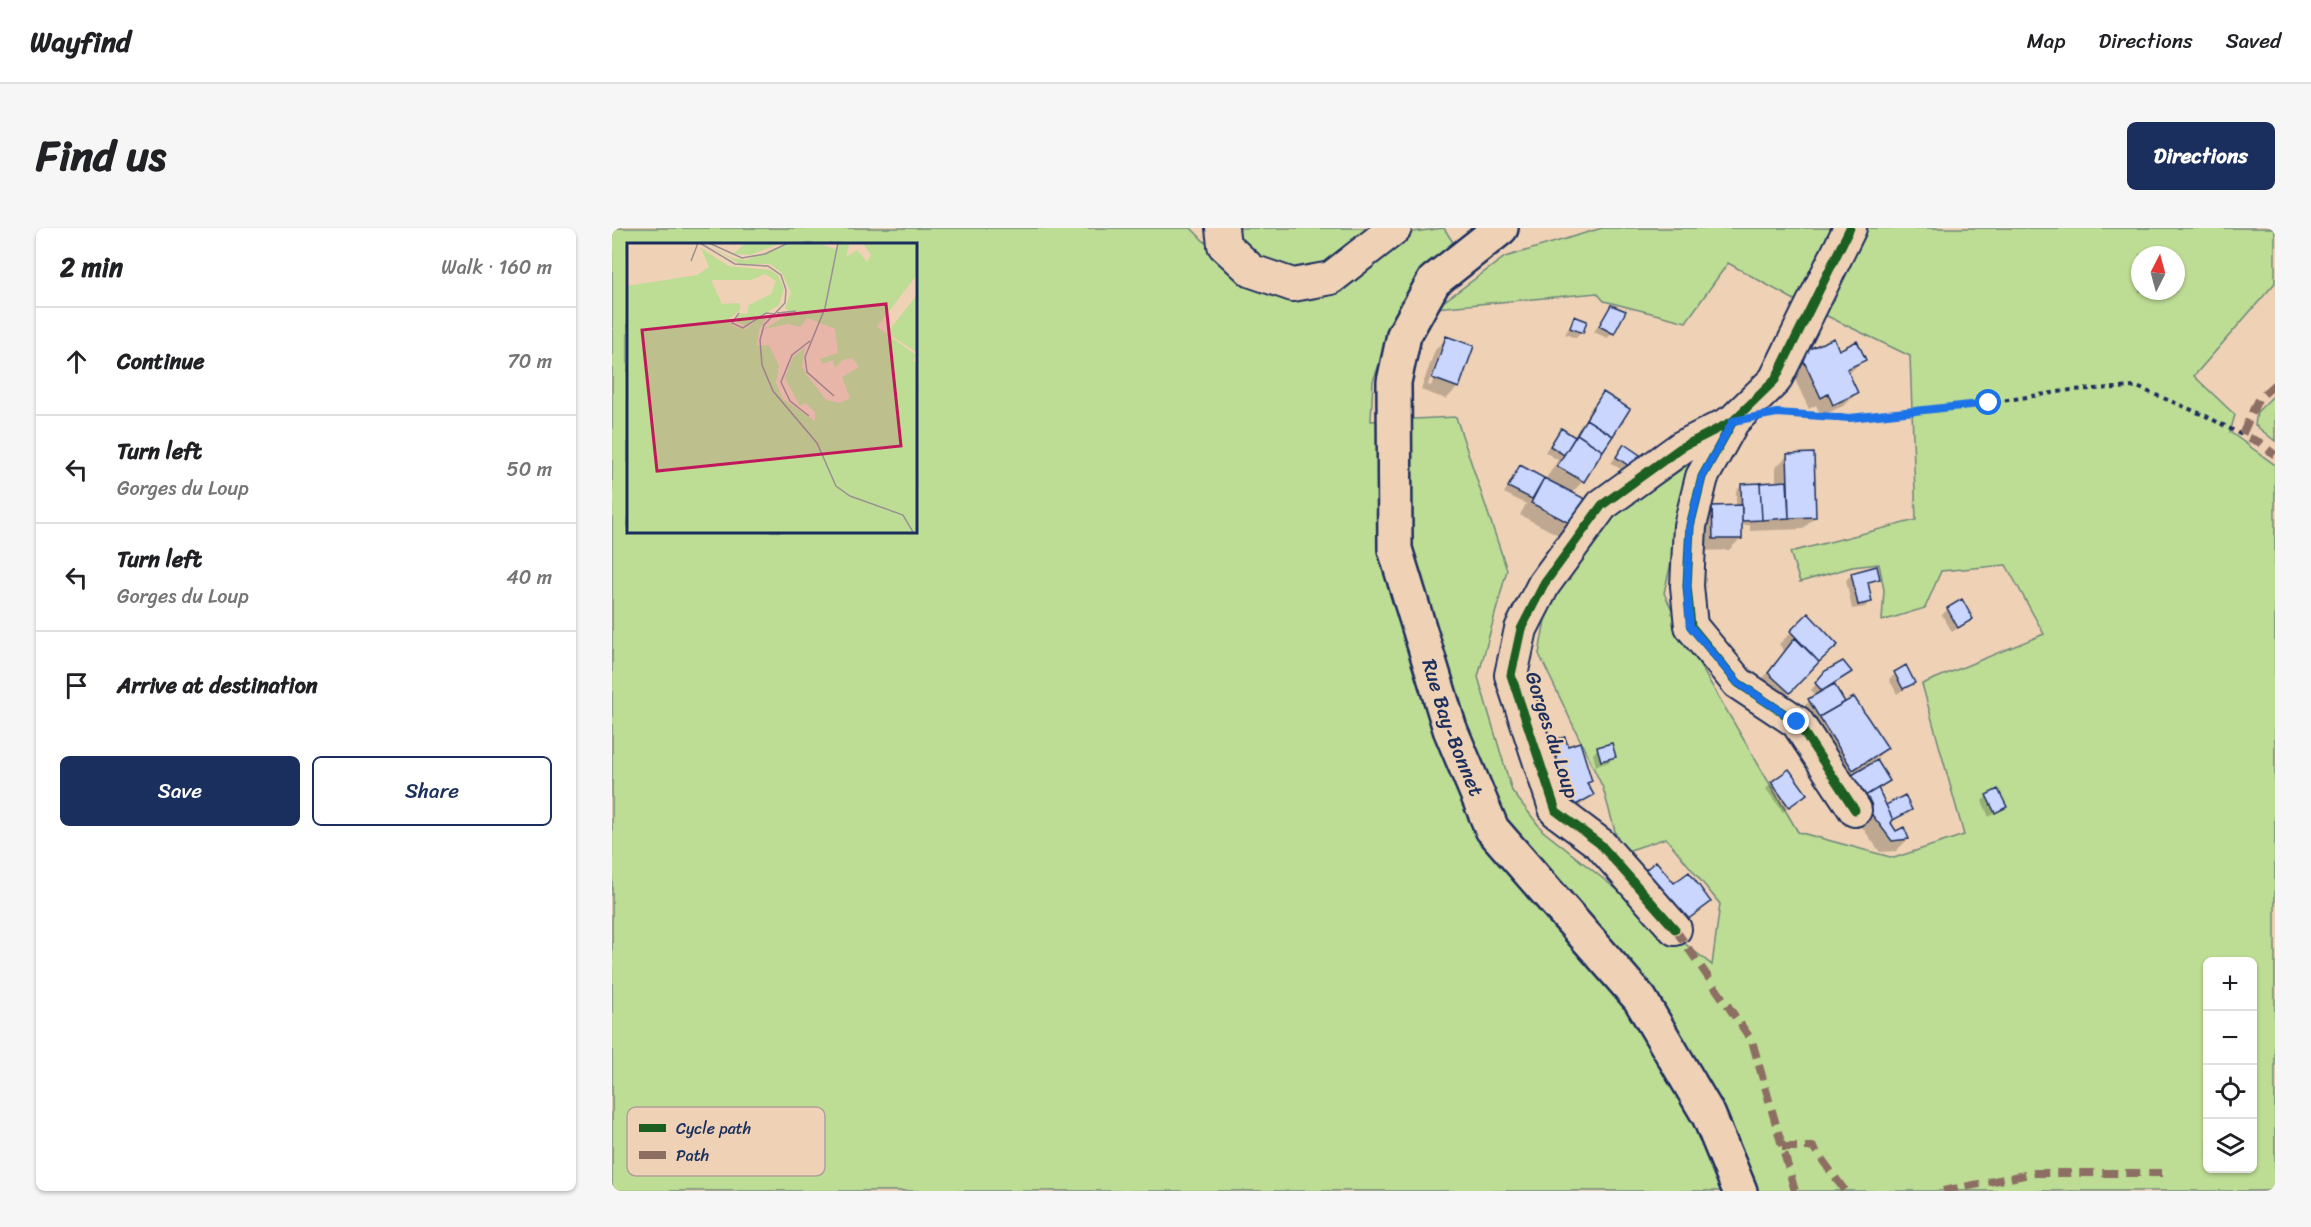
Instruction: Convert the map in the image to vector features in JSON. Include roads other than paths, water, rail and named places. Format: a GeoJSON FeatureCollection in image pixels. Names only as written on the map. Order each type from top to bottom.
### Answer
{"type":"FeatureCollection","features":[{"type":"Feature","properties":{"kind":"main road","name":"Rue Bay-Bonnet"},"geometry":{"type":"LineString","coordinates":[[1501,228],[1434,281],[1404,335],[1395,382],[1395,549],[1450,729],[1492,829],[1640,999],[1709,1116],[1740,1191]]}},
{"type":"Feature","properties":{"kind":"street"},"geometry":{"type":"LineString","coordinates":[[1222,228],[1224,244],[1252,271],[1293,285],[1331,278],[1395,228]]}},
{"type":"Feature","properties":{"kind":"street","name":"Gorges du Loup"},"geometry":{"type":"LineString","coordinates":[[1850,228],[1775,380],[1733,421],[1702,477],[1690,526],[1687,586],[1690,626],[1738,683],[1797,722],[1855,810]]}},
{"type":"Feature","properties":{"kind":"street","name":"Gorges du Loup"},"geometry":{"type":"LineString","coordinates":[[1675,929],[1600,844],[1556,811],[1511,675],[1521,629],[1544,584],[1602,504],[1682,447],[1733,421]]}}]}
